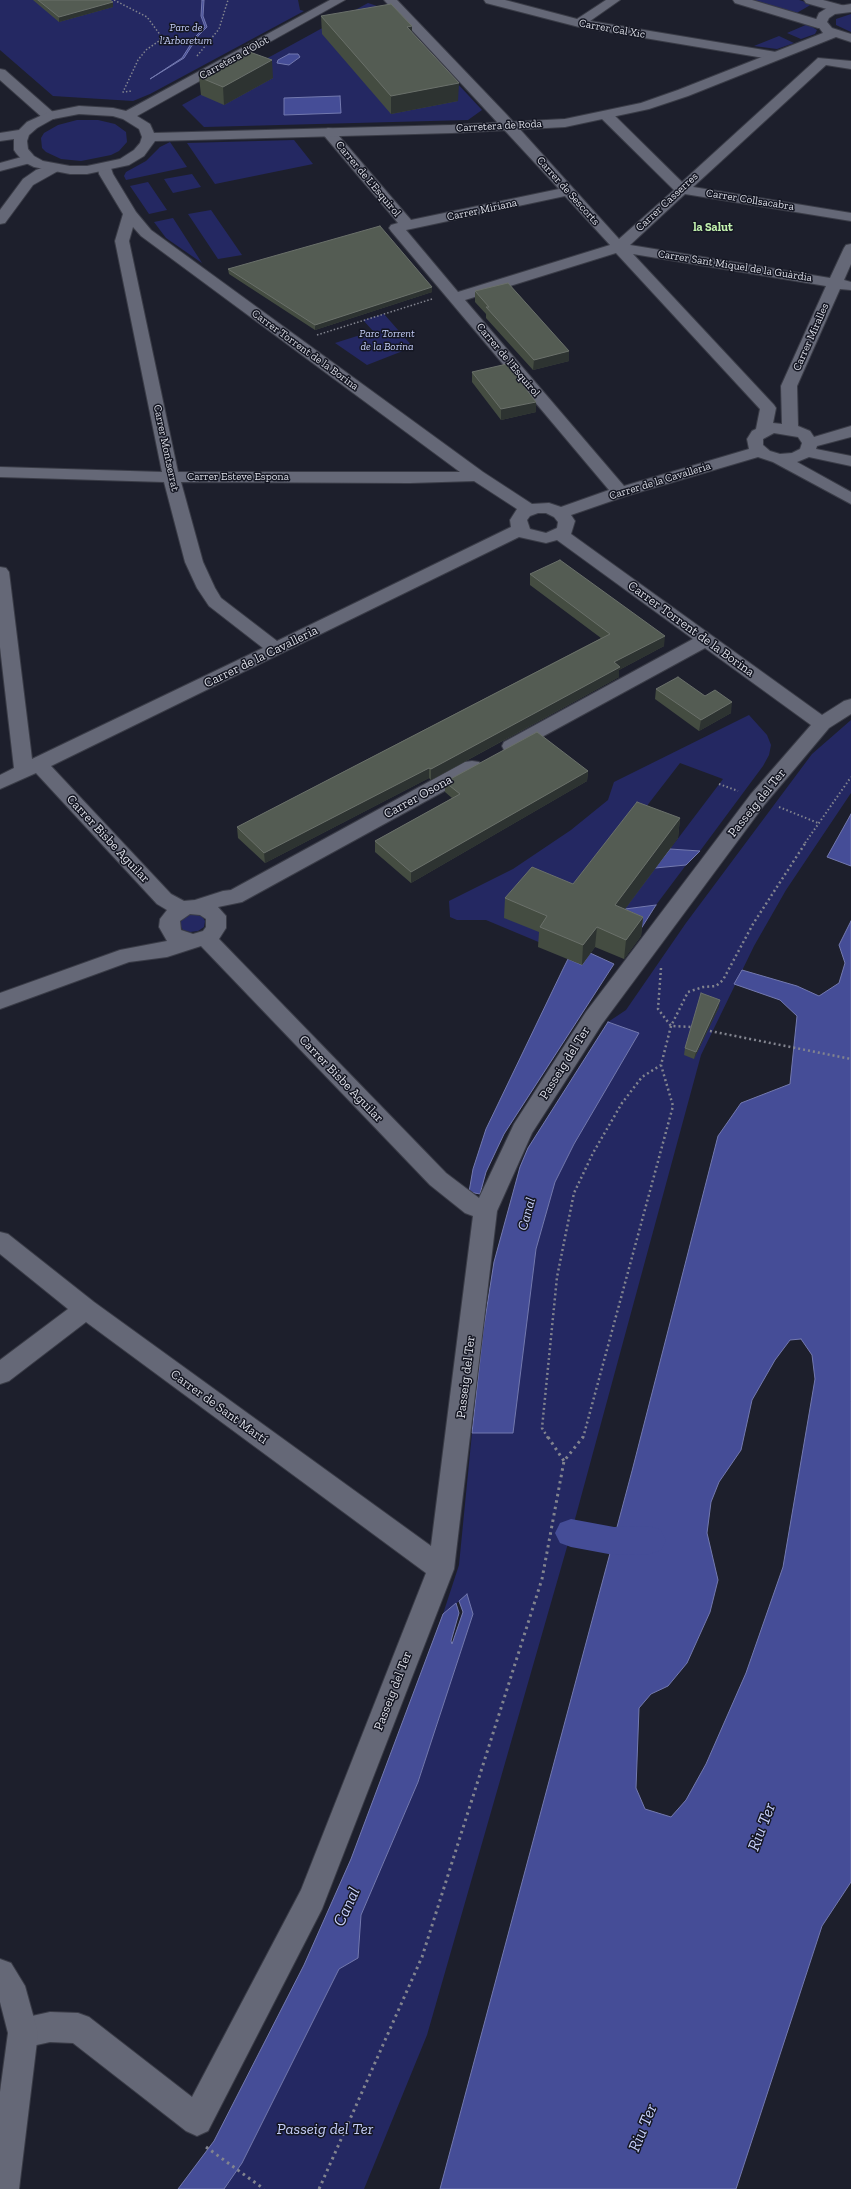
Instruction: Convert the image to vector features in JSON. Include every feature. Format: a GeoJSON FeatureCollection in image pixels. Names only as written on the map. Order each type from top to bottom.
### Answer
{"type":"FeatureCollection","features":[{"type":"Feature","properties":{"kind":"street","name":"Carretera d'Olot"},"geometry":{"type":"LineString","coordinates":[[128,116],[339,0]]}},
{"type":"Feature","properties":{"kind":"street","name":"Carrer de Sescorts"},"geometry":{"type":"LineString","coordinates":[[390,0],[768,408],[764,431]]}},
{"type":"Feature","properties":{"kind":"street","name":"Carrer Cal Xic"},"geometry":{"type":"LineString","coordinates":[[490,0],[579,24],[776,56]]}},
{"type":"Feature","properties":{"kind":"street"},"geometry":{"type":"LineString","coordinates":[[579,24],[614,0]]}},
{"type":"Feature","properties":{"kind":"street"},"geometry":{"type":"LineString","coordinates":[[739,0],[822,25],[834,34],[851,38]]}},
{"type":"Feature","properties":{"kind":"street"},"geometry":{"type":"LineString","coordinates":[[810,0],[846,8]]}},
{"type":"Feature","properties":{"kind":"street"},"geometry":{"type":"LineString","coordinates":[[822,25],[824,16],[831,11],[846,8]]}},
{"type":"Feature","properties":{"kind":"street","name":"Carretera de Roda"},"geometry":{"type":"LineString","coordinates":[[149,137],[508,127],[565,123],[607,116],[683,94],[834,34]]}},
{"type":"Feature","properties":{"kind":"street"},"geometry":{"type":"LineString","coordinates":[[736,50],[752,66]]}},
{"type":"Feature","properties":{"kind":"street","name":"Carrer Casserres"},"geometry":{"type":"LineString","coordinates":[[455,298],[619,247],[823,61],[851,65]]}},
{"type":"Feature","properties":{"kind":"street"},"geometry":{"type":"LineString","coordinates":[[0,73],[49,116]]}},
{"type":"Feature","properties":{"kind":"street"},"geometry":{"type":"LineString","coordinates":[[0,146],[25,154],[53,168],[76,170],[105,168],[124,162],[139,153],[147,144],[149,137],[145,127],[128,116],[95,110],[69,111],[49,116],[32,125],[24,133],[20,141],[25,154]]}},
{"type":"Feature","properties":{"kind":"street"},"geometry":{"type":"LineString","coordinates":[[607,116],[681,189]]}},
{"type":"Feature","properties":{"kind":"street","name":"Carrer de L'Esquirol"},"geometry":{"type":"LineString","coordinates":[[328,132],[402,227]]}},
{"type":"Feature","properties":{"kind":"street"},"geometry":{"type":"LineString","coordinates":[[0,137],[24,133]]}},
{"type":"Feature","properties":{"kind":"street"},"geometry":{"type":"LineString","coordinates":[[0,167],[25,154]]}},
{"type":"Feature","properties":{"kind":"street"},"geometry":{"type":"LineString","coordinates":[[0,220],[28,182],[41,173],[53,168]]}},
{"type":"Feature","properties":{"kind":"street","name":"Carrer Torrent de la Borina"},"geometry":{"type":"LineString","coordinates":[[105,168],[106,174],[130,214],[146,233],[477,476],[530,510]]}},
{"type":"Feature","properties":{"kind":"street","name":"Carrer Collsacabra"},"geometry":{"type":"LineString","coordinates":[[681,189],[848,212]]}},
{"type":"Feature","properties":{"kind":"street","name":"Carrer Miriana"},"geometry":{"type":"LineString","coordinates":[[402,227],[568,191]]}},
{"type":"Feature","properties":{"kind":"street","name":"Carrer Montserrat"},"geometry":{"type":"LineString","coordinates":[[130,214],[122,241],[171,477],[194,562],[206,588],[215,602],[276,649]]}},
{"type":"Feature","properties":{"kind":"street","name":"Carrer de l'Esquirol"},"geometry":{"type":"LineString","coordinates":[[402,227],[455,298],[620,492]]}},
{"type":"Feature","properties":{"kind":"street","name":"Carrer Sant Miquel de la Guàrdia"},"geometry":{"type":"LineString","coordinates":[[619,247],[851,286]]}},
{"type":"Feature","properties":{"kind":"street","name":"Carrer Miralles"},"geometry":{"type":"LineString","coordinates":[[790,429],[789,386],[851,248]]}},
{"type":"Feature","properties":{"kind":"street","name":"Carrer de Sescorts"},"geometry":{"type":"LineString","coordinates":[[745,382],[764,388],[789,386]]}},
{"type":"Feature","properties":{"kind":"street"},"geometry":{"type":"LineString","coordinates":[[808,448],[804,434],[790,429],[772,428],[764,431],[755,439],[755,446],[760,451],[779,459],[851,499]]}},
{"type":"Feature","properties":{"kind":"street"},"geometry":{"type":"LineString","coordinates":[[779,459],[795,458],[808,448],[851,431]]}},
{"type":"Feature","properties":{"kind":"street"},"geometry":{"type":"LineString","coordinates":[[808,448],[851,461]]}},
{"type":"Feature","properties":{"kind":"street","name":"Carrer de la Cavalleria"},"geometry":{"type":"LineString","coordinates":[[560,513],[620,492],[760,451]]}},
{"type":"Feature","properties":{"kind":"street","name":"Carrer Esteve Espona"},"geometry":{"type":"LineString","coordinates":[[0,472],[171,477],[410,478],[477,476]]}},
{"type":"Feature","properties":{"kind":"street"},"geometry":{"type":"LineString","coordinates":[[542,508],[560,513],[567,521],[567,526],[560,534],[546,538],[538,537],[524,533],[520,529],[518,520],[524,512],[542,508]]}},
{"type":"Feature","properties":{"kind":"street","name":"Carrer de la Cavalleria"},"geometry":{"type":"LineString","coordinates":[[0,783],[507,537],[520,529]]}},
{"type":"Feature","properties":{"kind":"street","name":"Carrer Torrent de la Borina"},"geometry":{"type":"LineString","coordinates":[[560,534],[822,724]]}},
{"type":"Feature","properties":{"kind":"street"},"geometry":{"type":"LineString","coordinates":[[0,572],[31,768]]}},
{"type":"Feature","properties":{"kind":"street","name":"Carrer Osona"},"geometry":{"type":"LineString","coordinates":[[127,955],[191,914],[235,897],[705,640]]}},
{"type":"Feature","properties":{"kind":"street","name":"Passeig del Ter"},"geometry":{"type":"LineString","coordinates":[[201,2133],[312,1899],[441,1569],[472,1333],[485,1211],[522,1130],[594,1018],[758,799],[822,724],[851,705]]}},
{"type":"Feature","properties":{"kind":"street","name":"Carrer Bisbe Aguilar"},"geometry":{"type":"LineString","coordinates":[[31,768],[164,899],[191,914]]}},
{"type":"Feature","properties":{"kind":"street"},"geometry":{"type":"LineString","coordinates":[[0,1001],[127,955],[167,950],[196,940],[216,928],[191,914]]}},
{"type":"Feature","properties":{"kind":"street","name":"Carrer Bisbe Aguilar"},"geometry":{"type":"LineString","coordinates":[[191,914],[169,927],[173,935],[196,940],[438,1179],[473,1206],[485,1211]]}},
{"type":"Feature","properties":{"kind":"street","name":"Carrer de Sant Martí"},"geometry":{"type":"LineString","coordinates":[[0,1241],[86,1309],[441,1569]]}},
{"type":"Feature","properties":{"kind":"street"},"geometry":{"type":"LineString","coordinates":[[0,1374],[86,1309]]}},
{"type":"Feature","properties":{"kind":"street"},"geometry":{"type":"LineString","coordinates":[[0,1974],[14,1997],[24,2033],[3,2189]]}},
{"type":"Feature","properties":{"kind":"street"},"geometry":{"type":"LineString","coordinates":[[24,2033],[50,2027],[78,2028],[201,2133]]}},
{"type":"Feature","properties":{"kind":"path"},"geometry":{"type":"LineString","coordinates":[[114,0],[146,17],[161,36],[159,41],[146,50],[138,60],[123,92],[137,91]]}},
{"type":"Feature","properties":{"kind":"path"},"geometry":{"type":"LineString","coordinates":[[196,56],[218,29],[228,0]]}},
{"type":"Feature","properties":{"kind":"path"},"geometry":{"type":"LineString","coordinates":[[294,342],[438,297],[455,298]]}},
{"type":"Feature","properties":{"kind":"path"},"geometry":{"type":"LineString","coordinates":[[319,2189],[422,1957],[542,1579],[564,1461],[582,1440],[673,1106],[661,1066],[671,1026],[688,992],[703,987],[716,986],[723,980],[753,924],[818,823],[851,777]]}},
{"type":"Feature","properties":{"kind":"path"},"geometry":{"type":"LineString","coordinates":[[719,784],[743,793]]}},
{"type":"Feature","properties":{"kind":"path"},"geometry":{"type":"LineString","coordinates":[[774,811],[781,801]]}},
{"type":"Feature","properties":{"kind":"path"},"geometry":{"type":"LineString","coordinates":[[774,804],[818,823]]}},
{"type":"Feature","properties":{"kind":"path"},"geometry":{"type":"LineString","coordinates":[[665,961],[661,968],[658,1009],[671,1026]]}},
{"type":"Feature","properties":{"kind":"path"},"geometry":{"type":"LineString","coordinates":[[671,1026],[695,1027]]}},
{"type":"Feature","properties":{"kind":"path"},"geometry":{"type":"LineString","coordinates":[[700,1028],[851,1059]]}},
{"type":"Feature","properties":{"kind":"path"},"geometry":{"type":"LineString","coordinates":[[564,1461],[542,1428],[557,1277],[574,1193],[593,1154],[618,1110],[642,1077],[661,1066]]}},
{"type":"Feature","properties":{"kind":"path"},"geometry":{"type":"LineString","coordinates":[[201,2133],[235,2168],[264,2189]]}},
{"type":"Feature","properties":{"kind":"green space","name":"Parc de l'Arboretum"},"geometry":{"type":"Polygon","coordinates":[[[0,0],[298,0],[300,10],[304,11],[150,94],[133,101],[53,96],[0,50],[0,0]]]}},
{"type":"Feature","properties":{"kind":"green space"},"geometry":{"type":"Polygon","coordinates":[[[750,0],[799,0],[812,4],[795,14],[750,0]]]}},
{"type":"Feature","properties":{"kind":"green space"},"geometry":{"type":"Polygon","coordinates":[[[368,3],[389,10],[482,110],[468,120],[204,127],[182,105],[368,3]]]}},
{"type":"Feature","properties":{"kind":"green space"},"geometry":{"type":"Polygon","coordinates":[[[851,14],[851,32],[836,25],[836,19],[851,14]]]}},
{"type":"Feature","properties":{"kind":"green space"},"geometry":{"type":"Polygon","coordinates":[[[808,24],[817,30],[815,34],[801,39],[787,33],[808,24]]]}},
{"type":"Feature","properties":{"kind":"green space"},"geometry":{"type":"Polygon","coordinates":[[[779,36],[794,43],[777,49],[754,46],[779,36]]]}},
{"type":"Feature","properties":{"kind":"green space"},"geometry":{"type":"Polygon","coordinates":[[[77,120],[98,120],[115,124],[126,132],[127,142],[119,151],[111,155],[81,161],[61,159],[46,152],[42,148],[41,138],[44,133],[58,125],[77,120]]]}},
{"type":"Feature","properties":{"kind":"green space"},"geometry":{"type":"Polygon","coordinates":[[[294,140],[313,164],[215,184],[187,143],[294,140]]]}},
{"type":"Feature","properties":{"kind":"green space"},"geometry":{"type":"Polygon","coordinates":[[[170,142],[187,167],[126,180],[124,176],[126,172],[146,161],[160,147],[170,142]]]}},
{"type":"Feature","properties":{"kind":"green space"},"geometry":{"type":"Polygon","coordinates":[[[192,174],[201,187],[173,193],[164,179],[192,174]]]}},
{"type":"Feature","properties":{"kind":"green space"},"geometry":{"type":"Polygon","coordinates":[[[148,182],[167,210],[149,214],[130,186],[148,182]]]}},
{"type":"Feature","properties":{"kind":"green space"},"geometry":{"type":"Polygon","coordinates":[[[211,210],[242,255],[218,259],[188,214],[211,210]]]}},
{"type":"Feature","properties":{"kind":"green space"},"geometry":{"type":"Polygon","coordinates":[[[173,218],[202,263],[166,238],[154,222],[173,218]]]}},
{"type":"Feature","properties":{"kind":"green space","name":"Parc Torrent de la Borina"},"geometry":{"type":"Polygon","coordinates":[[[384,314],[413,347],[367,365],[335,343],[373,331],[363,320],[384,314]]]}},
{"type":"Feature","properties":{"kind":"green space"},"geometry":{"type":"Polygon","coordinates":[[[749,715],[767,735],[771,745],[769,755],[763,766],[700,851],[670,849],[723,779],[680,763],[541,943],[486,920],[457,920],[450,917],[449,901],[513,869],[571,830],[608,800],[614,782],[749,715]]]}},
{"type":"Feature","properties":{"kind":"green space","name":"Passeig del Ter"},"geometry":{"type":"Polygon","coordinates":[[[851,720],[851,793],[786,890],[754,946],[701,1055],[575,1519],[427,2035],[364,2189],[224,2189],[242,2163],[339,1969],[357,1958],[361,1915],[418,1782],[473,1614],[467,1595],[443,1614],[459,1565],[472,1433],[513,1433],[536,1249],[555,1182],[574,1144],[639,1033],[608,1022],[626,1010],[686,923],[812,754],[851,720]]]}},
{"type":"Feature","properties":{"kind":"green space"},"geometry":{"type":"Polygon","coordinates":[[[686,865],[656,905],[625,909],[655,868],[686,865]]]}},
{"type":"Feature","properties":{"kind":"green space"},"geometry":{"type":"Polygon","coordinates":[[[195,914],[202,916],[205,921],[204,927],[198,931],[190,932],[183,930],[180,925],[181,920],[187,915],[195,914]]]}},
{"type":"Feature","properties":{"kind":"water"},"geometry":{"type":"Polygon","coordinates":[[[202,0],[204,0],[203,16],[207,27],[198,36],[184,58],[150,79],[182,58],[196,36],[205,27],[201,16],[202,0]]]}},
{"type":"Feature","properties":{"kind":"water"},"geometry":{"type":"Polygon","coordinates":[[[289,54],[298,54],[300,57],[289,65],[277,63],[278,60],[289,54]]]}},
{"type":"Feature","properties":{"kind":"water"},"geometry":{"type":"Polygon","coordinates":[[[340,96],[341,113],[284,115],[284,98],[340,96]]]}},
{"type":"Feature","properties":{"kind":"water"},"geometry":{"type":"Polygon","coordinates":[[[851,814],[851,866],[827,857],[851,814]]]}},
{"type":"Feature","properties":{"kind":"water"},"geometry":{"type":"Polygon","coordinates":[[[670,849],[700,851],[686,865],[655,868],[670,849]]]}},
{"type":"Feature","properties":{"kind":"water"},"geometry":{"type":"Polygon","coordinates":[[[656,905],[637,935],[613,925],[625,909],[656,905]]]}},
{"type":"Feature","properties":{"kind":"water","name":"Riu Ter"},"geometry":{"type":"Polygon","coordinates":[[[851,921],[851,1882],[822,1926],[736,2189],[440,2189],[632,1471],[718,1136],[741,1103],[790,1084],[797,1016],[780,1000],[734,984],[742,970],[797,986],[819,996],[839,983],[845,963],[839,945],[851,921]],[[801,1339],[790,1340],[775,1360],[752,1400],[741,1450],[719,1482],[711,1502],[707,1533],[718,1580],[710,1612],[687,1663],[668,1686],[651,1694],[639,1708],[636,1788],[645,1809],[671,1817],[686,1800],[706,1764],[746,1673],[783,1567],[815,1379],[812,1355],[801,1339]]]}},
{"type":"Feature","properties":{"kind":"water"},"geometry":{"type":"Polygon","coordinates":[[[590,953],[614,964],[504,1134],[486,1172],[480,1194],[469,1192],[473,1169],[486,1129],[568,959],[582,965],[590,953]]]}},
{"type":"Feature","properties":{"kind":"water","name":"Canal"},"geometry":{"type":"Polygon","coordinates":[[[608,1022],[639,1033],[574,1144],[555,1182],[536,1249],[513,1433],[472,1433],[483,1332],[494,1262],[520,1167],[528,1148],[608,1022]]]}},
{"type":"Feature","properties":{"kind":"water","name":"Canal"},"geometry":{"type":"Polygon","coordinates":[[[467,1594],[473,1614],[418,1782],[361,1915],[358,1958],[339,1969],[242,2163],[224,2189],[178,2189],[214,2141],[304,1965],[351,1859],[443,1614],[456,1603],[459,1613],[451,1641],[452,1644],[463,1612],[459,1601],[467,1594]]]}},
{"type":"Feature","properties":{"kind":"building"},"geometry":{"type":"Polygon","coordinates":[[[38,0],[110,0],[113,2],[59,17],[38,0]]]}},
{"type":"Feature","properties":{"kind":"building"},"geometry":{"type":"Polygon","coordinates":[[[391,4],[412,26],[407,27],[459,83],[391,96],[321,16],[391,4]]]}},
{"type":"Feature","properties":{"kind":"building"},"geometry":{"type":"Polygon","coordinates":[[[247,51],[272,60],[223,87],[199,77],[247,51]]]}},
{"type":"Feature","properties":{"kind":"building"},"geometry":{"type":"Polygon","coordinates":[[[380,226],[432,287],[315,325],[228,269],[380,226]]]}},
{"type":"Feature","properties":{"kind":"building"},"geometry":{"type":"Polygon","coordinates":[[[508,283],[569,351],[534,360],[486,307],[489,307],[475,291],[508,283]]]}},
{"type":"Feature","properties":{"kind":"building"},"geometry":{"type":"Polygon","coordinates":[[[507,364],[536,402],[501,409],[472,372],[507,364]]]}},
{"type":"Feature","properties":{"kind":"building"},"geometry":{"type":"Polygon","coordinates":[[[560,560],[665,636],[614,662],[620,667],[431,769],[429,768],[264,853],[237,827],[610,634],[530,574],[560,560]]]}},
{"type":"Feature","properties":{"kind":"building"},"geometry":{"type":"Polygon","coordinates":[[[678,677],[705,696],[715,690],[732,702],[701,720],[656,689],[678,677]]]}},
{"type":"Feature","properties":{"kind":"building"},"geometry":{"type":"Polygon","coordinates":[[[537,732],[588,771],[411,872],[375,841],[460,794],[445,782],[537,732]]]}},
{"type":"Feature","properties":{"kind":"building"},"geometry":{"type":"Polygon","coordinates":[[[637,802],[680,818],[615,905],[643,917],[626,940],[597,927],[583,945],[540,927],[547,916],[505,898],[532,867],[573,884],[637,802]]]}},
{"type":"Feature","properties":{"kind":"building"},"geometry":{"type":"Polygon","coordinates":[[[701,993],[720,1000],[696,1052],[685,1048],[701,993]]]}},
{"type":"Feature","properties":{"kind":"waterway"},"geometry":{"type":"LineString","coordinates":[[571,1533],[614,1541],[650,1540]]}},
{"type":"Feature","properties":{"kind":"district","name":"la Salut"},"geometry":{"type":"Point","coordinates":[713,228]}}]}
